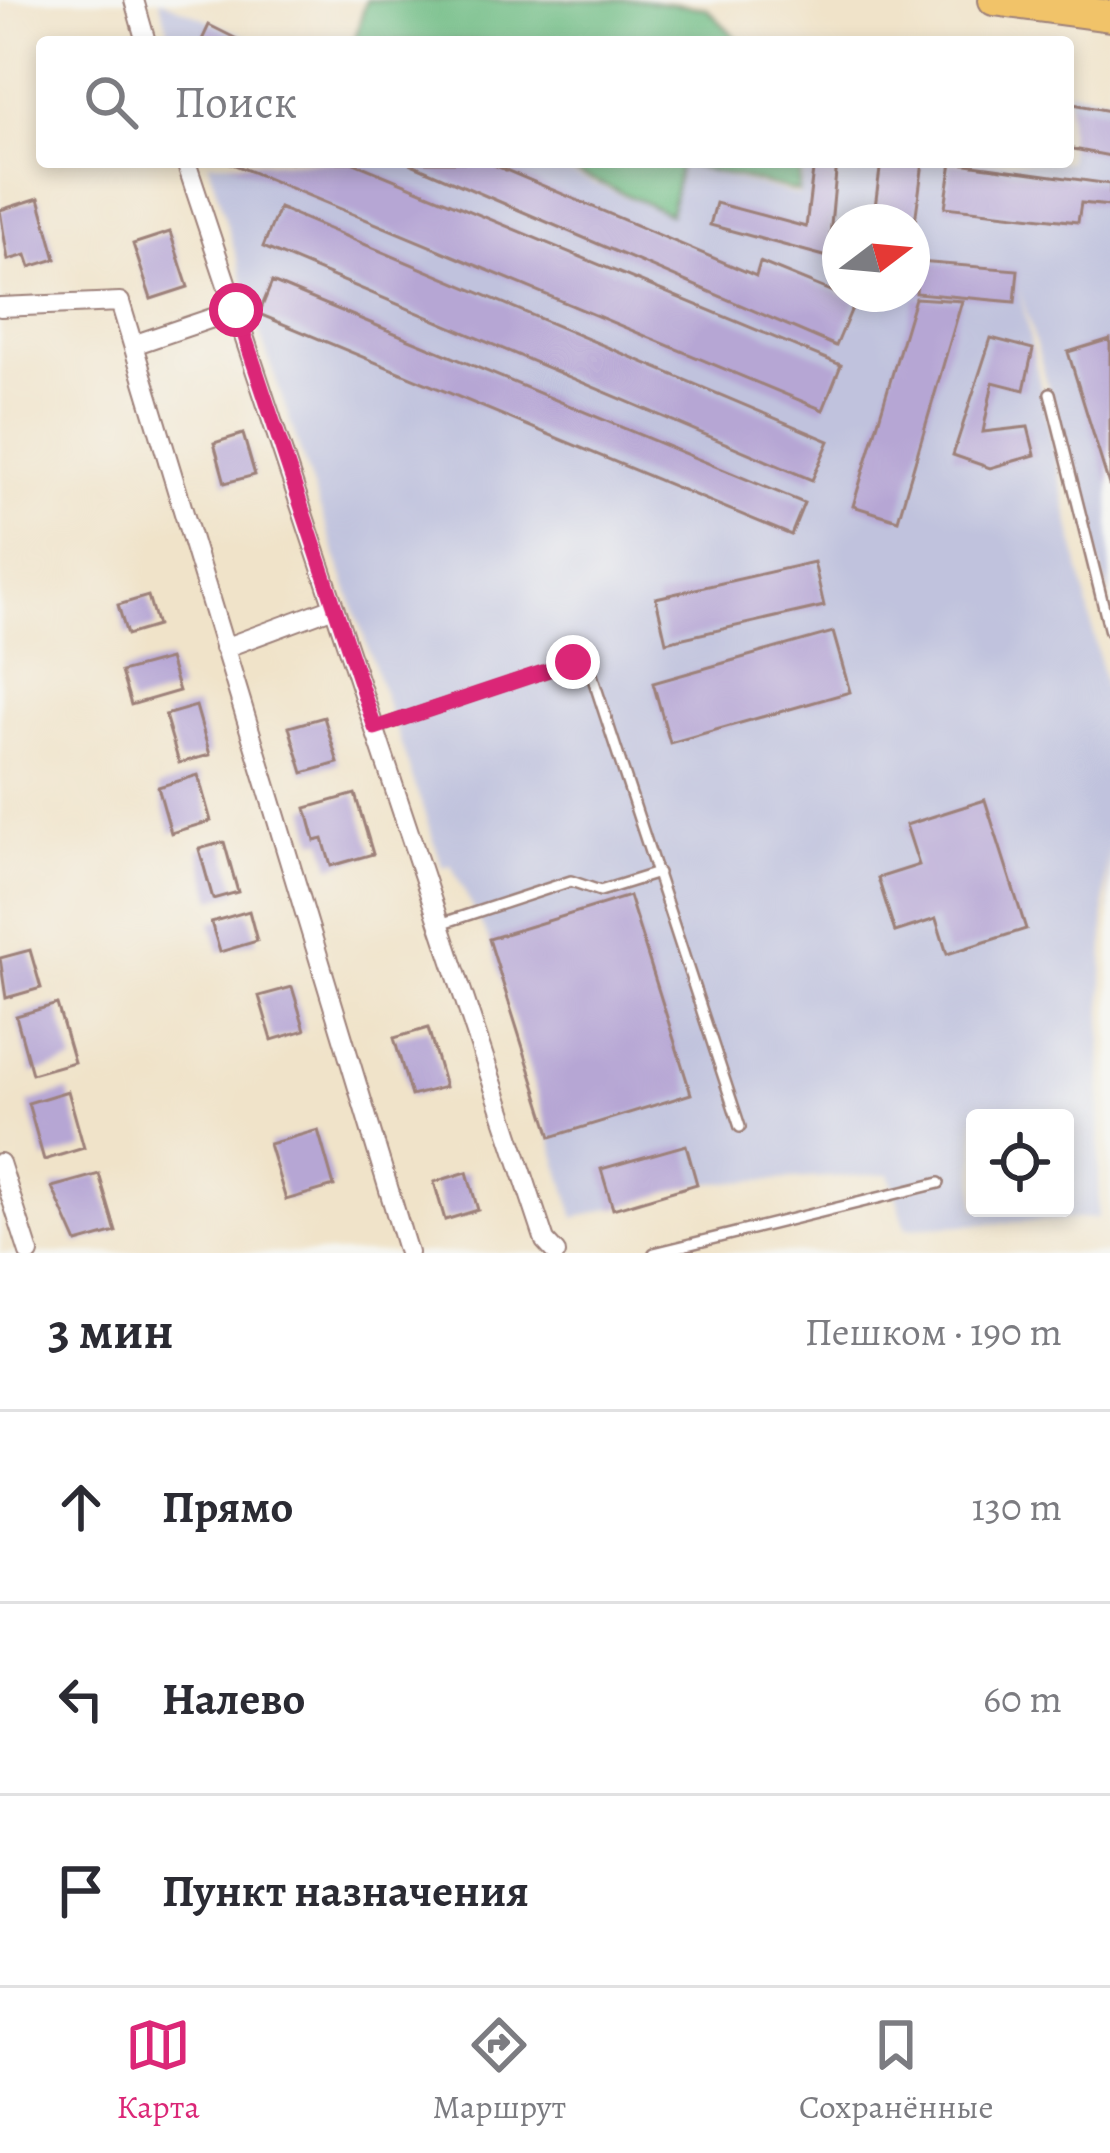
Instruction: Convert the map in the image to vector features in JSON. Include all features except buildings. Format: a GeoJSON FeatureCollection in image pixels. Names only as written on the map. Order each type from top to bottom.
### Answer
{"type":"FeatureCollection","features":[{"type":"Feature","properties":{"kind":"highway"},"geometry":{"type":"LineString","coordinates":[[994,0],[1110,16]]}},
{"type":"Feature","properties":{"kind":"street"},"geometry":{"type":"LineString","coordinates":[[134,0],[144,36]]}},
{"type":"Feature","properties":{"kind":"street"},"geometry":{"type":"LineString","coordinates":[[188,168],[545,1241],[556,1253]]}},
{"type":"Feature","properties":{"kind":"street"},"geometry":{"type":"LineString","coordinates":[[0,307],[120,302],[408,1253]]}},
{"type":"Feature","properties":{"kind":"street"},"geometry":{"type":"LineString","coordinates":[[133,345],[236,310]]}},
{"type":"Feature","properties":{"kind":"street"},"geometry":{"type":"LineString","coordinates":[[224,648],[334,607]]}},
{"type":"Feature","properties":{"kind":"street"},"geometry":{"type":"LineString","coordinates":[[0,1163],[29,1253]]}},
{"type":"Feature","properties":{"kind":"lane"},"geometry":{"type":"LineString","coordinates":[[1050,393],[1110,632]]}},
{"type":"Feature","properties":{"kind":"lane"},"geometry":{"type":"LineString","coordinates":[[375,728],[573,662],[588,663],[740,1127]]}},
{"type":"Feature","properties":{"kind":"lane"},"geometry":{"type":"LineString","coordinates":[[440,924],[571,881],[600,891],[658,873]]}},
{"type":"Feature","properties":{"kind":"lane"},"geometry":{"type":"LineString","coordinates":[[654,1253],[939,1183]]}},
{"type":"Feature","properties":{"kind":"shaded area"},"geometry":{"type":"Polygon","coordinates":[[[159,0],[246,36],[170,36],[159,0]]]}},
{"type":"Feature","properties":{"kind":"shaded area"},"geometry":{"type":"Polygon","coordinates":[[[1074,91],[1110,98],[1110,599],[1019,287],[1110,710],[1110,920],[1106,848],[1098,1218],[906,1228],[889,1174],[697,1184],[575,1218],[489,940],[451,865],[443,867],[256,322],[210,168],[557,168],[671,216],[680,168],[799,196],[804,168],[1074,168],[1074,91]]]}},
{"type":"Feature","properties":{"kind":"green space"},"geometry":{"type":"Polygon","coordinates":[[[366,0],[638,0],[706,8],[735,36],[356,36],[366,0]]]}},
{"type":"Feature","properties":{"kind":"green space"},"geometry":{"type":"Polygon","coordinates":[[[566,168],[679,168],[670,214],[566,168]]]}},
{"type":"Feature","properties":{"kind":"green space"},"geometry":{"type":"Polygon","coordinates":[[[700,168],[800,168],[798,192],[700,168]]]}},
{"type":"Feature","properties":{"kind":"route"},"geometry":{"type":"LineString","coordinates":[[236,310],[375,728],[573,662]]}}]}
